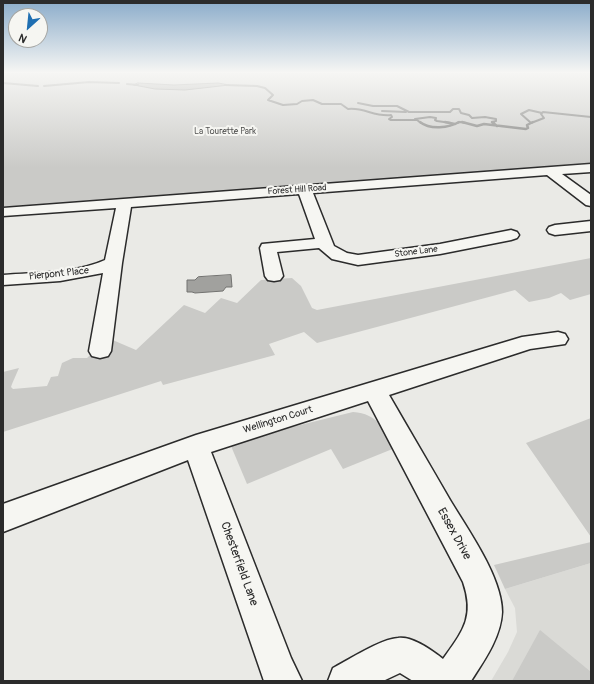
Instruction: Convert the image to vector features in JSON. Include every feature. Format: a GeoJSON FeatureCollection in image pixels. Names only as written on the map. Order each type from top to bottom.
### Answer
{"type":"FeatureCollection","features":[{"type":"Feature","properties":{"kind":"street","name":"Forest Hill Road"},"geometry":{"type":"LineString","coordinates":[[3,212],[591,168]]}},
{"type":"Feature","properties":{"kind":"street"},"geometry":{"type":"LineString","coordinates":[[551,172],[591,202]]}},
{"type":"Feature","properties":{"kind":"street","name":"Stone Lane"},"geometry":{"type":"LineString","coordinates":[[305,190],[327,248],[335,254],[348,259],[358,260],[440,249],[511,235]]}},
{"type":"Feature","properties":{"kind":"street"},"geometry":{"type":"LineString","coordinates":[[100,351],[113,263],[126,202]]}},
{"type":"Feature","properties":{"kind":"street"},"geometry":{"type":"LineString","coordinates":[[555,230],[591,226]]}},
{"type":"Feature","properties":{"kind":"street"},"geometry":{"type":"LineString","coordinates":[[274,276],[268,248],[325,243]]}},
{"type":"Feature","properties":{"kind":"street","name":"Pierpont Place"},"geometry":{"type":"LineString","coordinates":[[3,280],[82,273],[100,269],[113,263]]}},
{"type":"Feature","properties":{"kind":"street","name":"Wellington Court"},"geometry":{"type":"LineString","coordinates":[[3,518],[196,446],[529,342],[558,339]]}},
{"type":"Feature","properties":{"kind":"street","name":"Essex Drive"},"geometry":{"type":"LineString","coordinates":[[374,390],[477,576],[485,601],[486,611],[481,633],[450,681]]}},
{"type":"Feature","properties":{"kind":"street","name":"Chesterfield Lane"},"geometry":{"type":"LineString","coordinates":[[196,446],[278,669],[284,681]]}},
{"type":"Feature","properties":{"kind":"street"},"geometry":{"type":"LineString","coordinates":[[346,681],[391,657],[400,656],[415,660],[443,681]]}},
{"type":"Feature","properties":{"kind":"shaded area"},"geometry":{"type":"Polygon","coordinates":[[[231,275],[232,287],[226,287],[223,291],[195,293],[187,292],[187,280],[195,280],[198,277],[231,275]]]}},
{"type":"Feature","properties":{"kind":"shaded area"},"geometry":{"type":"Polygon","coordinates":[[[591,563],[591,681],[491,681],[508,652],[517,632],[515,608],[505,589],[591,563]]]}},
{"type":"Feature","properties":{"kind":"green space","name":"La Tourette Park"},"geometry":{"type":"Polygon","coordinates":[[[3,105],[591,105],[591,164],[3,207],[3,105]]]}},
{"type":"Feature","properties":{"kind":"green space"},"geometry":{"type":"Polygon","coordinates":[[[591,258],[591,294],[570,300],[561,293],[549,298],[529,302],[515,290],[317,343],[304,332],[269,344],[275,355],[163,385],[161,381],[3,432],[3,372],[19,368],[11,387],[13,389],[47,386],[51,377],[58,376],[62,363],[73,358],[87,358],[108,338],[136,350],[184,305],[205,313],[221,298],[237,303],[261,280],[292,278],[301,286],[312,308],[317,310],[591,258]]]}},
{"type":"Feature","properties":{"kind":"green space"},"geometry":{"type":"Polygon","coordinates":[[[353,412],[361,413],[379,423],[395,448],[343,469],[331,449],[247,484],[231,446],[292,427],[353,412]]]}},
{"type":"Feature","properties":{"kind":"green space"},"geometry":{"type":"Polygon","coordinates":[[[591,418],[591,537],[526,443],[591,418]]]}},
{"type":"Feature","properties":{"kind":"green space"},"geometry":{"type":"Polygon","coordinates":[[[591,542],[591,563],[505,589],[494,565],[591,542]]]}},
{"type":"Feature","properties":{"kind":"green space"},"geometry":{"type":"Polygon","coordinates":[[[540,630],[591,672],[591,681],[512,681],[540,630]]]}},
{"type":"Feature","properties":{"kind":"waterway"},"geometry":{"type":"LineString","coordinates":[[342,105],[348,109],[359,109],[379,115],[391,115],[392,117],[389,119],[391,120],[417,120],[421,123]]}},
{"type":"Feature","properties":{"kind":"waterway"},"geometry":{"type":"LineString","coordinates":[[368,105],[397,106],[409,112],[450,112],[453,109],[459,109],[461,113],[469,115],[472,118],[485,117],[496,119],[496,121],[492,122]]}},
{"type":"Feature","properties":{"kind":"waterway"},"geometry":{"type":"LineString","coordinates":[[530,122],[521,114],[529,110],[542,113]]}},
{"type":"Feature","properties":{"kind":"waterway"},"geometry":{"type":"LineString","coordinates":[[382,111],[406,112]]}},
{"type":"Feature","properties":{"kind":"waterway"},"geometry":{"type":"LineString","coordinates":[[531,123],[544,118],[541,114],[542,113]]}},
{"type":"Feature","properties":{"kind":"waterway"},"geometry":{"type":"LineString","coordinates":[[542,113],[591,117]]}},
{"type":"Feature","properties":{"kind":"waterway"},"geometry":{"type":"LineString","coordinates":[[415,119],[430,117],[436,118],[435,120],[437,121],[448,122]]}},
{"type":"Feature","properties":{"kind":"waterway"},"geometry":{"type":"LineString","coordinates":[[420,122],[424,125],[434,127],[445,127],[455,124]]}},
{"type":"Feature","properties":{"kind":"waterway"},"geometry":{"type":"LineString","coordinates":[[448,122],[455,124]]}},
{"type":"Feature","properties":{"kind":"waterway"},"geometry":{"type":"LineString","coordinates":[[492,122],[496,125]]}},
{"type":"Feature","properties":{"kind":"waterway"},"geometry":{"type":"LineString","coordinates":[[457,123],[465,123]]}},
{"type":"Feature","properties":{"kind":"waterway"},"geometry":{"type":"LineString","coordinates":[[465,123],[477,126],[484,124],[496,125]]}},
{"type":"Feature","properties":{"kind":"waterway"},"geometry":{"type":"LineString","coordinates":[[496,125],[526,129],[528,128],[527,125],[531,123]]}}]}
